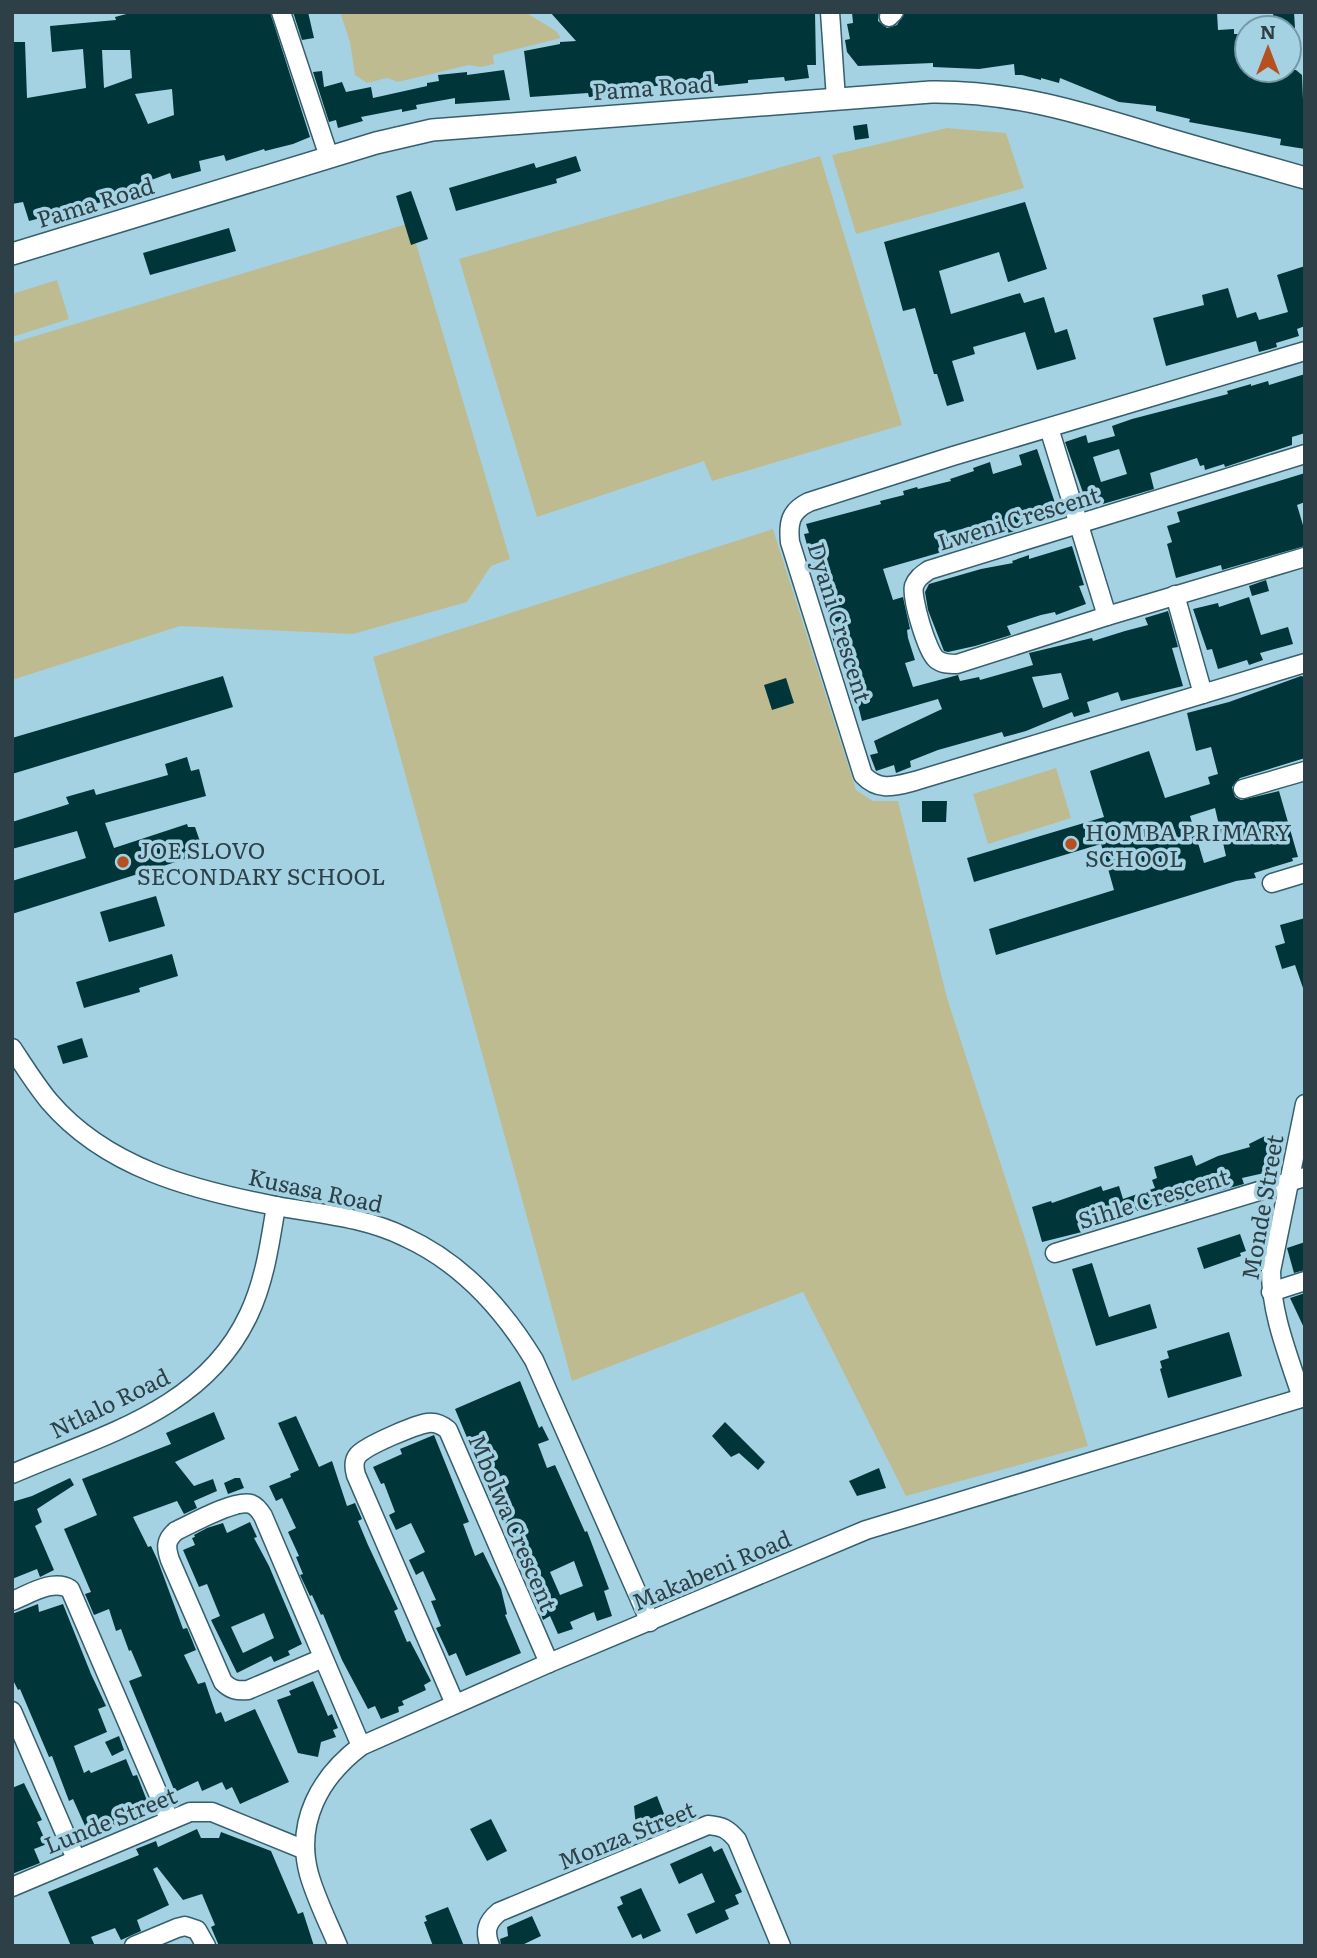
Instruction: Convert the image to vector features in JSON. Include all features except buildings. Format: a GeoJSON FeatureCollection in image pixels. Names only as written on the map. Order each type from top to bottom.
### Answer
{"type":"FeatureCollection","features":[{"type":"Feature","properties":{"kind":"street"},"geometry":{"type":"LineString","coordinates":[[281,12],[329,157]]}},
{"type":"Feature","properties":{"kind":"street"},"geometry":{"type":"LineString","coordinates":[[830,12],[836,99]]}},
{"type":"Feature","properties":{"kind":"street","name":"Pama Road"},"geometry":{"type":"LineString","coordinates":[[12,254],[329,157],[432,130],[931,92],[1008,96],[1062,107],[1305,178]]}},
{"type":"Feature","properties":{"kind":"street","name":"Dyani Crescent"},"geometry":{"type":"LineString","coordinates":[[1305,351],[809,502],[799,508],[792,517],[789,528],[790,542],[863,775],[875,785],[883,787],[915,781],[1305,663]]}},
{"type":"Feature","properties":{"kind":"street"},"geometry":{"type":"LineString","coordinates":[[1049,428],[1107,616]]}},
{"type":"Feature","properties":{"kind":"street","name":"Lweni Crescent"},"geometry":{"type":"LineString","coordinates":[[1305,454],[929,570],[919,577],[913,593],[932,653],[937,660],[957,664],[1305,557]]}},
{"type":"Feature","properties":{"kind":"street"},"geometry":{"type":"LineString","coordinates":[[1175,595],[1203,694]]}},
{"type":"Feature","properties":{"kind":"street"},"geometry":{"type":"LineString","coordinates":[[1243,789],[1305,771]]}},
{"type":"Feature","properties":{"kind":"street"},"geometry":{"type":"LineString","coordinates":[[1272,883],[1305,873]]}},
{"type":"Feature","properties":{"kind":"street","name":"Kusasa Road"},"geometry":{"type":"LineString","coordinates":[[12,1048],[28,1074],[61,1114],[84,1134],[117,1156],[163,1178],[195,1188],[276,1206],[342,1216],[406,1237],[438,1256],[468,1279],[515,1329],[534,1360],[650,1622]]}},
{"type":"Feature","properties":{"kind":"street","name":"Monde Street"},"geometry":{"type":"LineString","coordinates":[[1303,1397],[1274,1311],[1271,1271],[1297,1179],[1305,1104]]}},
{"type":"Feature","properties":{"kind":"street","name":"Sihle Crescent"},"geometry":{"type":"LineString","coordinates":[[1055,1253],[1297,1179]]}},
{"type":"Feature","properties":{"kind":"street","name":"Ntlalo Road"},"geometry":{"type":"LineString","coordinates":[[12,1474],[137,1421],[194,1388],[217,1364],[249,1315],[259,1288],[276,1206]]}},
{"type":"Feature","properties":{"kind":"street"},"geometry":{"type":"LineString","coordinates":[[1271,1292],[1305,1281]]}},
{"type":"Feature","properties":{"kind":"street","name":"Makabeni Road"},"geometry":{"type":"LineString","coordinates":[[338,1946],[312,1883],[305,1850],[307,1825],[326,1779],[340,1761],[361,1746],[549,1663],[866,1530],[1303,1397]]}},
{"type":"Feature","properties":{"kind":"street","name":"Mbolwa Crescent"},"geometry":{"type":"LineString","coordinates":[[454,1704],[356,1475],[355,1459],[366,1448],[429,1423],[443,1426],[447,1430],[549,1663]]}},
{"type":"Feature","properties":{"kind":"street"},"geometry":{"type":"LineString","coordinates":[[323,1658],[248,1690],[237,1691],[229,1688],[223,1682],[170,1560],[167,1542],[170,1536],[234,1505],[251,1504],[258,1508],[323,1658],[361,1746]]}},
{"type":"Feature","properties":{"kind":"street"},"geometry":{"type":"LineString","coordinates":[[12,1601],[49,1586],[64,1585],[70,1589],[169,1819]]}},
{"type":"Feature","properties":{"kind":"street"},"geometry":{"type":"LineString","coordinates":[[12,1711],[76,1859]]}},
{"type":"Feature","properties":{"kind":"street","name":"Lunde Street"},"geometry":{"type":"LineString","coordinates":[[12,1887],[190,1812],[212,1812],[305,1850]]}},
{"type":"Feature","properties":{"kind":"street","name":"Monza Street"},"geometry":{"type":"LineString","coordinates":[[490,1946],[486,1929],[489,1920],[499,1912],[708,1825],[721,1826],[737,1840],[781,1946]]}},
{"type":"Feature","properties":{"kind":"street"},"geometry":{"type":"LineString","coordinates":[[134,1946],[185,1926],[197,1930],[206,1946]]}},
{"type":"Feature","properties":{"kind":"shaded area"},"geometry":{"type":"Polygon","coordinates":[[[340,12],[525,12],[556,31],[561,38],[493,55],[494,64],[481,67],[469,65],[398,82],[387,78],[367,83],[355,75],[350,42],[340,12]]]}},
{"type":"Feature","properties":{"kind":"shaded area"},"geometry":{"type":"Polygon","coordinates":[[[947,128],[1006,133],[1024,188],[856,234],[832,155],[947,128]]]}},
{"type":"Feature","properties":{"kind":"shaded area"},"geometry":{"type":"Polygon","coordinates":[[[820,156],[902,425],[712,481],[704,461],[537,517],[459,259],[820,156]]]}},
{"type":"Feature","properties":{"kind":"shaded area"},"geometry":{"type":"Polygon","coordinates":[[[410,223],[510,559],[491,566],[467,602],[353,634],[180,626],[12,680],[12,343],[410,223]]]}},
{"type":"Feature","properties":{"kind":"shaded area"},"geometry":{"type":"Polygon","coordinates":[[[57,280],[69,319],[12,337],[12,294],[57,280]]]}},
{"type":"Feature","properties":{"kind":"shaded area"},"geometry":{"type":"Polygon","coordinates":[[[773,529],[856,790],[873,801],[898,801],[947,998],[1027,1245],[1088,1446],[906,1496],[803,1292],[572,1381],[373,657],[773,529]]]}},
{"type":"Feature","properties":{"kind":"shaded area"},"geometry":{"type":"Polygon","coordinates":[[[1056,768],[1071,818],[988,844],[973,794],[1056,768]]]}},
{"type":"Feature","properties":{"kind":"place","name":"HOMBA PRIMARY SCHOOL"},"geometry":{"type":"Point","coordinates":[1071,844]}},
{"type":"Feature","properties":{"kind":"place","name":"JOE SLOVO SECONDARY SCHOOL"},"geometry":{"type":"Point","coordinates":[123,862]}}]}
